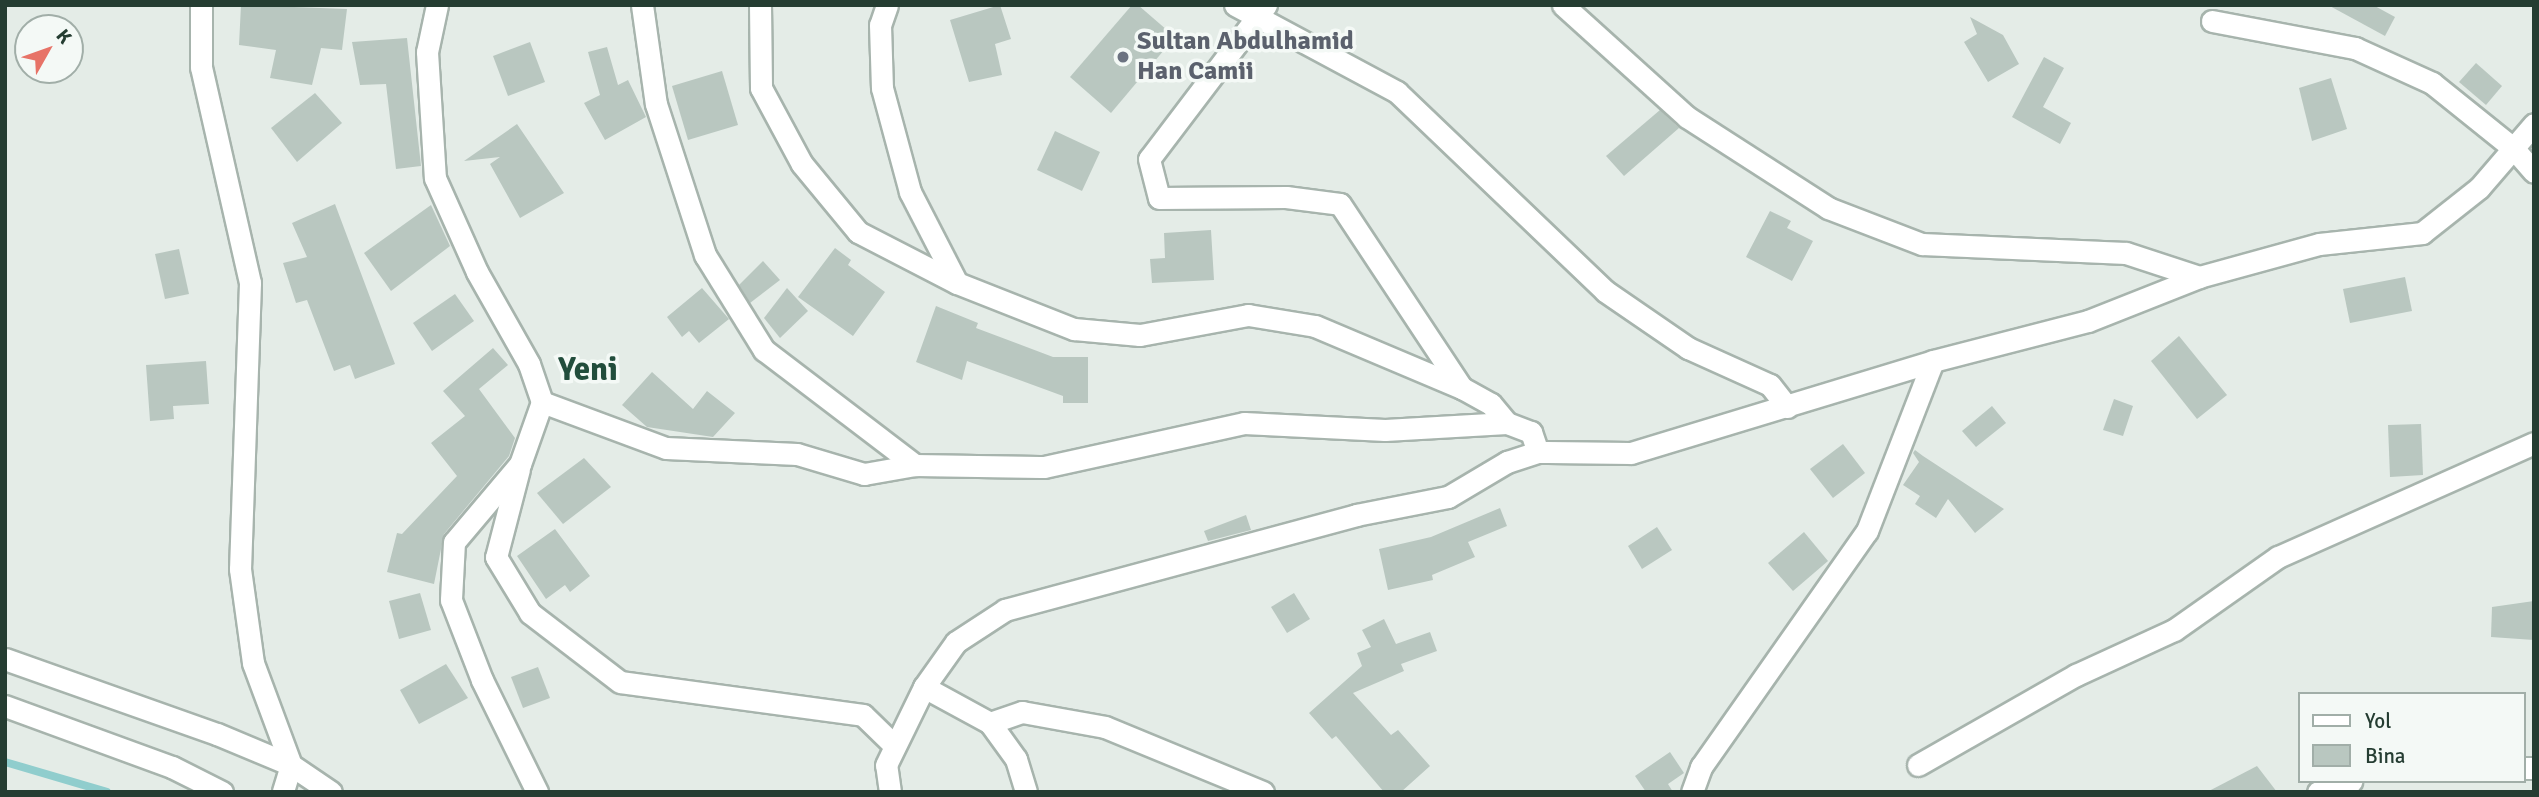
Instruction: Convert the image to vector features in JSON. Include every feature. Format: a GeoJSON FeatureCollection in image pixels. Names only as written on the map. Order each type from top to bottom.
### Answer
{"type":"FeatureCollection","features":[{"type":"Feature","properties":{"kind":"street"},"geometry":{"type":"LineString","coordinates":[[201,5],[201,67],[250,284],[240,569],[253,663],[291,765],[283,792]]}},
{"type":"Feature","properties":{"kind":"street"},"geometry":{"type":"LineString","coordinates":[[437,5],[427,52],[435,178],[477,272],[529,364],[542,402],[520,464],[496,557],[530,613],[620,682],[863,715],[894,745]]}},
{"type":"Feature","properties":{"kind":"street"},"geometry":{"type":"LineString","coordinates":[[642,5],[656,104],[705,255],[764,350],[915,465]]}},
{"type":"Feature","properties":{"kind":"street"},"geometry":{"type":"LineString","coordinates":[[760,5],[761,88],[802,164],[858,233],[957,283],[1074,329],[1140,335],[1248,315],[1315,326],[1462,388],[1491,404],[1507,423]]}},
{"type":"Feature","properties":{"kind":"street"},"geometry":{"type":"LineString","coordinates":[[887,5],[880,25],[882,88],[910,192],[957,283]]}},
{"type":"Feature","properties":{"kind":"street"},"geometry":{"type":"LineString","coordinates":[[1235,5],[1261,11],[1397,92],[1605,291],[1688,348],[1770,385],[1787,407]]}},
{"type":"Feature","properties":{"kind":"street"},"geometry":{"type":"LineString","coordinates":[[1563,5],[1687,117],[1828,208],[1922,244],[2126,253],[2199,276]]}},
{"type":"Feature","properties":{"kind":"street"},"geometry":{"type":"LineString","coordinates":[[1261,11],[1149,159],[1159,198],[1286,197],[1340,204],[1462,388]]}},
{"type":"Feature","properties":{"kind":"street"},"geometry":{"type":"LineString","coordinates":[[2212,21],[2355,48],[2432,83],[2514,149],[2534,172]]}},
{"type":"Feature","properties":{"kind":"street"},"geometry":{"type":"LineString","coordinates":[[890,792],[886,765],[924,688],[956,642],[1006,610],[1356,515],[1448,497],[1507,462],[1538,452],[1631,453],[1933,361],[2088,321],[2199,276],[2319,244],[2422,233],[2479,188],[2534,124]]}},
{"type":"Feature","properties":{"kind":"street"},"geometry":{"type":"LineString","coordinates":[[1692,792],[1701,767],[1867,531],[1933,361]]}},
{"type":"Feature","properties":{"kind":"street"},"geometry":{"type":"LineString","coordinates":[[542,402],[666,448],[797,454],[864,474],[915,465],[1044,467],[1244,423],[1385,430],[1507,423],[1531,432],[1538,452]]}},
{"type":"Feature","properties":{"kind":"street"},"geometry":{"type":"LineString","coordinates":[[1918,765],[2076,675],[2174,630],[2278,557],[2534,443]]}},
{"type":"Feature","properties":{"kind":"street"},"geometry":{"type":"LineString","coordinates":[[520,464],[454,542],[451,600],[482,680],[537,792]]}},
{"type":"Feature","properties":{"kind":"street"},"geometry":{"type":"LineString","coordinates":[[5,659],[291,765],[331,792]]}},
{"type":"Feature","properties":{"kind":"street"},"geometry":{"type":"LineString","coordinates":[[924,688],[990,723],[1016,759],[1026,792]]}},
{"type":"Feature","properties":{"kind":"street"},"geometry":{"type":"LineString","coordinates":[[5,706],[172,767],[222,792]]}},
{"type":"Feature","properties":{"kind":"street"},"geometry":{"type":"LineString","coordinates":[[990,723],[1022,712],[1105,727],[1263,792]]}},
{"type":"Feature","properties":{"kind":"street"},"geometry":{"type":"LineString","coordinates":[[2318,792],[2345,783]]}},
{"type":"Feature","properties":{"kind":"building"},"geometry":{"type":"Polygon","coordinates":[[[241,5],[347,9],[342,50],[321,48],[312,85],[270,78],[276,50],[239,45],[241,5]]]}},
{"type":"Feature","properties":{"kind":"building"},"geometry":{"type":"Polygon","coordinates":[[[1000,5],[1011,39],[995,44],[1002,75],[969,82],[950,20],[1000,5]]]}},
{"type":"Feature","properties":{"kind":"building","name":"Sultan Abdulhamid Han Camii"},"geometry":{"type":"Polygon","coordinates":[[[1132,5],[1138,5],[1175,37],[1111,113],[1070,77],[1132,5]]]}},
{"type":"Feature","properties":{"kind":"building"},"geometry":{"type":"Polygon","coordinates":[[[2328,5],[2373,5],[2395,17],[2385,36],[2328,5]]]}},
{"type":"Feature","properties":{"kind":"building"},"geometry":{"type":"Polygon","coordinates":[[[1970,17],[2003,35],[2019,64],[1988,82],[1964,42],[1977,34],[1970,17]]]}},
{"type":"Feature","properties":{"kind":"building"},"geometry":{"type":"Polygon","coordinates":[[[407,38],[421,166],[396,169],[386,84],[360,85],[352,42],[407,38]]]}},
{"type":"Feature","properties":{"kind":"building"},"geometry":{"type":"Polygon","coordinates":[[[530,42],[545,82],[508,96],[493,56],[530,42]]]}},
{"type":"Feature","properties":{"kind":"building"},"geometry":{"type":"Polygon","coordinates":[[[607,47],[618,85],[628,80],[646,117],[605,140],[584,103],[600,95],[588,52],[607,47]]]}},
{"type":"Feature","properties":{"kind":"building"},"geometry":{"type":"Polygon","coordinates":[[[2044,57],[2064,68],[2043,107],[2071,123],[2060,144],[2012,117],[2044,57]]]}},
{"type":"Feature","properties":{"kind":"building"},"geometry":{"type":"Polygon","coordinates":[[[2476,63],[2502,86],[2486,105],[2459,82],[2476,63]]]}},
{"type":"Feature","properties":{"kind":"building"},"geometry":{"type":"Polygon","coordinates":[[[722,71],[738,125],[688,140],[672,86],[722,71]]]}},
{"type":"Feature","properties":{"kind":"building"},"geometry":{"type":"Polygon","coordinates":[[[2331,78],[2347,129],[2312,141],[2299,88],[2331,78]]]}},
{"type":"Feature","properties":{"kind":"building"},"geometry":{"type":"Polygon","coordinates":[[[315,93],[342,123],[297,162],[271,128],[315,93]]]}},
{"type":"Feature","properties":{"kind":"building"},"geometry":{"type":"Polygon","coordinates":[[[1660,110],[1679,128],[1624,176],[1606,156],[1660,110]]]}},
{"type":"Feature","properties":{"kind":"building"},"geometry":{"type":"Polygon","coordinates":[[[517,124],[564,193],[520,218],[490,164],[500,157],[464,161],[517,124]]]}},
{"type":"Feature","properties":{"kind":"building"},"geometry":{"type":"Polygon","coordinates":[[[1055,131],[1100,152],[1082,191],[1037,170],[1055,131]]]}},
{"type":"Feature","properties":{"kind":"building"},"geometry":{"type":"Polygon","coordinates":[[[335,204],[395,364],[355,379],[350,365],[334,371],[307,300],[296,303],[283,263],[307,257],[292,223],[335,204]]]}},
{"type":"Feature","properties":{"kind":"building"},"geometry":{"type":"Polygon","coordinates":[[[431,205],[450,246],[391,291],[364,253],[431,205]]]}},
{"type":"Feature","properties":{"kind":"building"},"geometry":{"type":"Polygon","coordinates":[[[1770,211],[1791,221],[1787,228],[1813,241],[1792,281],[1746,257],[1770,211]]]}},
{"type":"Feature","properties":{"kind":"building"},"geometry":{"type":"Polygon","coordinates":[[[1211,230],[1214,280],[1152,283],[1150,259],[1165,258],[1164,233],[1211,230]]]}},
{"type":"Feature","properties":{"kind":"building"},"geometry":{"type":"Polygon","coordinates":[[[835,248],[851,260],[848,265],[885,292],[853,336],[798,297],[835,248]]]}},
{"type":"Feature","properties":{"kind":"building"},"geometry":{"type":"Polygon","coordinates":[[[179,249],[189,294],[165,299],[155,254],[179,249]]]}},
{"type":"Feature","properties":{"kind":"building"},"geometry":{"type":"Polygon","coordinates":[[[763,261],[780,280],[750,303],[739,285],[763,261]]]}},
{"type":"Feature","properties":{"kind":"building"},"geometry":{"type":"Polygon","coordinates":[[[2405,277],[2412,311],[2350,323],[2343,289],[2405,277]]]}},
{"type":"Feature","properties":{"kind":"building"},"geometry":{"type":"Polygon","coordinates":[[[702,288],[729,319],[699,343],[689,331],[682,337],[667,317],[702,288]]]}},
{"type":"Feature","properties":{"kind":"building"},"geometry":{"type":"Polygon","coordinates":[[[787,288],[808,311],[780,338],[764,318],[787,288]]]}},
{"type":"Feature","properties":{"kind":"building"},"geometry":{"type":"Polygon","coordinates":[[[455,294],[474,321],[432,351],[413,323],[455,294]]]}},
{"type":"Feature","properties":{"kind":"building"},"geometry":{"type":"Polygon","coordinates":[[[936,306],[978,323],[976,328],[1053,357],[1088,357],[1088,403],[1063,403],[1063,396],[967,361],[962,380],[916,362],[936,306]]]}},
{"type":"Feature","properties":{"kind":"building"},"geometry":{"type":"Polygon","coordinates":[[[2179,336],[2227,395],[2197,419],[2151,361],[2179,336]]]}},
{"type":"Feature","properties":{"kind":"building"},"geometry":{"type":"Polygon","coordinates":[[[493,348],[508,365],[479,389],[515,438],[509,456],[444,534],[434,584],[387,572],[397,533],[402,534],[457,476],[431,443],[465,416],[443,391],[493,348]]]}},
{"type":"Feature","properties":{"kind":"building"},"geometry":{"type":"Polygon","coordinates":[[[206,361],[209,404],[173,406],[174,419],[150,421],[146,365],[206,361]]]}},
{"type":"Feature","properties":{"kind":"building"},"geometry":{"type":"Polygon","coordinates":[[[652,372],[693,409],[707,391],[735,413],[713,437],[647,427],[622,405],[652,372]]]}},
{"type":"Feature","properties":{"kind":"building"},"geometry":{"type":"Polygon","coordinates":[[[2114,399],[2133,406],[2123,436],[2103,430],[2114,399]]]}},
{"type":"Feature","properties":{"kind":"building"},"geometry":{"type":"Polygon","coordinates":[[[1992,406],[2006,423],[1976,447],[1962,431],[1992,406]]]}},
{"type":"Feature","properties":{"kind":"building"},"geometry":{"type":"Polygon","coordinates":[[[2421,424],[2423,475],[2390,477],[2388,425],[2421,424]]]}},
{"type":"Feature","properties":{"kind":"building"},"geometry":{"type":"Polygon","coordinates":[[[1843,444],[1865,473],[1833,498],[1810,469],[1843,444]]]}},
{"type":"Feature","properties":{"kind":"building"},"geometry":{"type":"Polygon","coordinates":[[[1915,450],[2004,509],[1975,533],[1948,499],[1936,518],[1915,504],[1920,496],[1903,485],[1919,462],[1913,453],[1915,450]]]}},
{"type":"Feature","properties":{"kind":"building"},"geometry":{"type":"Polygon","coordinates":[[[584,458],[611,487],[563,524],[537,493],[584,458]]]}},
{"type":"Feature","properties":{"kind":"building"},"geometry":{"type":"Polygon","coordinates":[[[1500,508],[1507,526],[1468,542],[1475,557],[1432,575],[1433,580],[1388,590],[1379,549],[1431,537],[1500,508]]]}},
{"type":"Feature","properties":{"kind":"building"},"geometry":{"type":"Polygon","coordinates":[[[1246,515],[1251,530],[1208,541],[1204,531],[1246,515]]]}},
{"type":"Feature","properties":{"kind":"building"},"geometry":{"type":"Polygon","coordinates":[[[1657,527],[1672,550],[1642,569],[1628,546],[1657,527]]]}},
{"type":"Feature","properties":{"kind":"building"},"geometry":{"type":"Polygon","coordinates":[[[555,529],[590,576],[570,592],[565,585],[546,599],[517,556],[555,529]]]}},
{"type":"Feature","properties":{"kind":"building"},"geometry":{"type":"Polygon","coordinates":[[[1804,532],[1828,561],[1793,591],[1768,563],[1804,532]]]}},
{"type":"Feature","properties":{"kind":"building"},"geometry":{"type":"Polygon","coordinates":[[[420,593],[431,630],[399,639],[389,601],[420,593]]]}},
{"type":"Feature","properties":{"kind":"building"},"geometry":{"type":"Polygon","coordinates":[[[1294,593],[1310,619],[1287,633],[1271,607],[1294,593]]]}},
{"type":"Feature","properties":{"kind":"building"},"geometry":{"type":"Polygon","coordinates":[[[2534,601],[2534,640],[2491,637],[2492,607],[2534,601]]]}},
{"type":"Feature","properties":{"kind":"building"},"geometry":{"type":"Polygon","coordinates":[[[1384,619],[1396,644],[1430,632],[1437,651],[1401,664],[1404,671],[1353,693],[1391,735],[1398,730],[1430,766],[1401,792],[1384,792],[1336,736],[1332,739],[1309,713],[1362,666],[1357,653],[1371,647],[1362,630],[1384,619]]]}},
{"type":"Feature","properties":{"kind":"building"},"geometry":{"type":"Polygon","coordinates":[[[446,664],[468,698],[419,724],[400,690],[446,664]]]}},
{"type":"Feature","properties":{"kind":"building"},"geometry":{"type":"Polygon","coordinates":[[[538,667],[550,698],[523,708],[511,677],[538,667]]]}},
{"type":"Feature","properties":{"kind":"building"},"geometry":{"type":"Polygon","coordinates":[[[1670,752],[1684,773],[1668,784],[1673,792],[1646,792],[1635,776],[1670,752]]]}},
{"type":"Feature","properties":{"kind":"building"},"geometry":{"type":"Polygon","coordinates":[[[2257,766],[2277,792],[2207,792],[2257,766]]]}},
{"type":"Feature","properties":{"kind":"waterway"},"geometry":{"type":"LineString","coordinates":[[5,762],[107,792]]}},
{"type":"Feature","properties":{"kind":"place","name":"Sultan Abdulhamid Han Camii"},"geometry":{"type":"Point","coordinates":[1123,57]}},
{"type":"Feature","properties":{"kind":"district","name":"Yeni"},"geometry":{"type":"Point","coordinates":[588,370]}}]}
